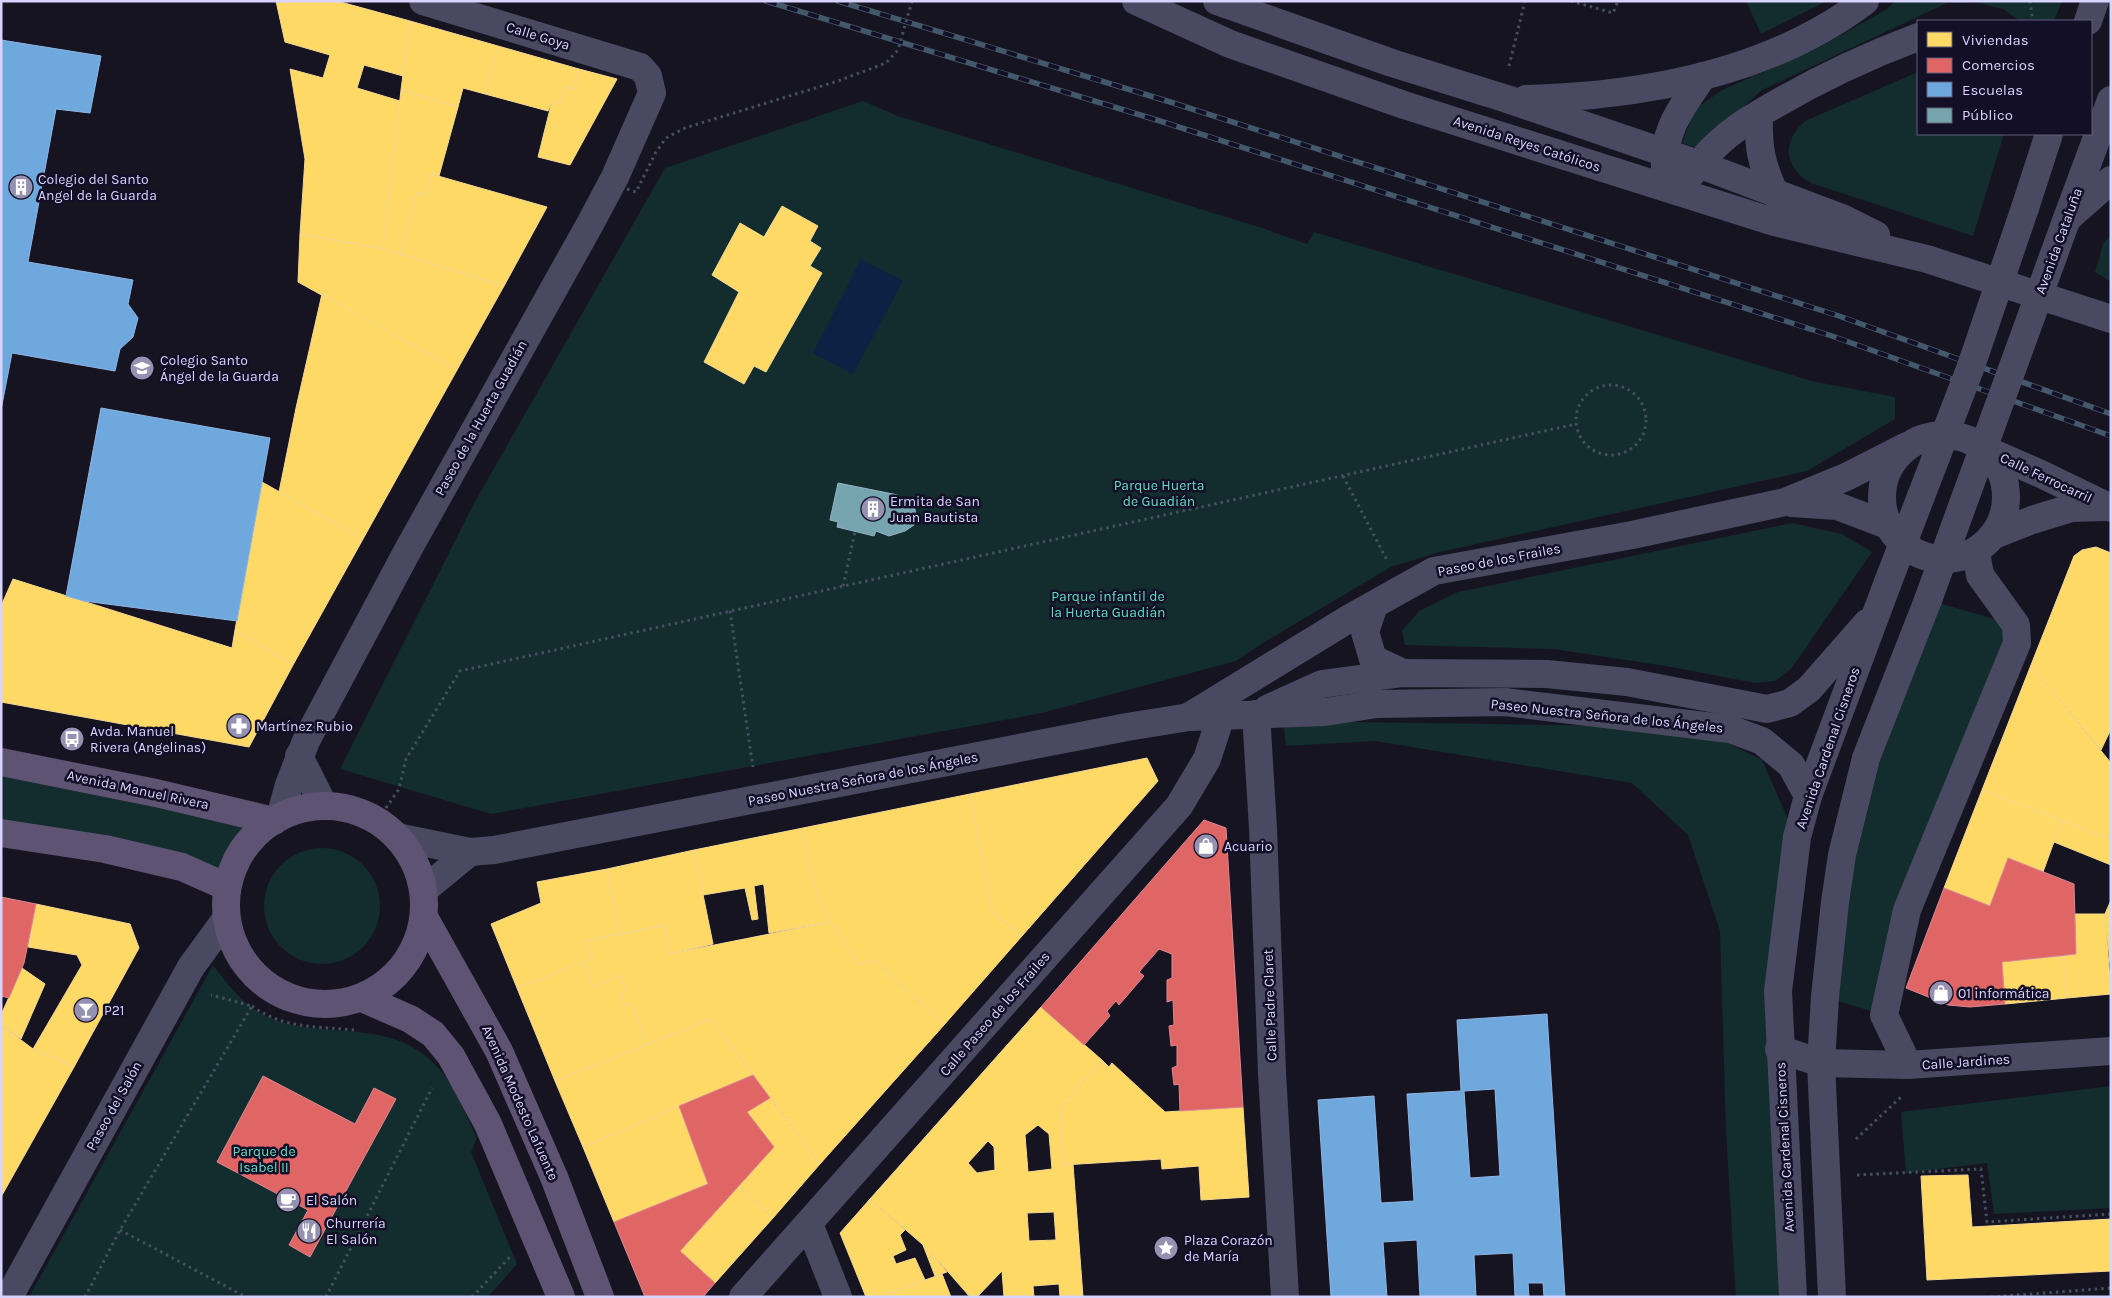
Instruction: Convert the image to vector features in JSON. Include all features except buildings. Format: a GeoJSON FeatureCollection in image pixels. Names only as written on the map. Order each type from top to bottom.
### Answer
{"type":"FeatureCollection","features":[{"type":"Feature","properties":{"kind":"main road","name":"Avenida Manuel Rivera"},"geometry":{"type":"LineString","coordinates":[[1,762],[277,819]]}},
{"type":"Feature","properties":{"kind":"main road"},"geometry":{"type":"LineString","coordinates":[[324,806],[352,810],[387,829],[416,863],[425,889],[424,917],[417,943],[404,966],[385,985],[362,998],[332,1005],[302,1003],[274,992],[251,973],[234,948],[226,919],[227,887],[233,867],[243,849],[257,833],[277,819],[300,808],[324,806]]}},
{"type":"Feature","properties":{"kind":"main road"},"geometry":{"type":"LineString","coordinates":[[1,833],[105,849],[182,867],[227,887]]}},
{"type":"Feature","properties":{"kind":"main road","name":"Avenida Modesto Lafuente"},"geometry":{"type":"LineString","coordinates":[[424,917],[499,1052],[554,1177],[600,1297]]}},
{"type":"Feature","properties":{"kind":"main road"},"geometry":{"type":"LineString","coordinates":[[362,998],[410,1019],[433,1034],[451,1056],[488,1124],[561,1297]]}},
{"type":"Feature","properties":{"kind":"street","name":"Calle Goya"},"geometry":{"type":"LineString","coordinates":[[423,1],[640,67],[648,76]]}},
{"type":"Feature","properties":{"kind":"street","name":"Avenida Reyes Católicos"},"geometry":{"type":"LineString","coordinates":[[1136,1],[1230,44],[1404,106],[1774,222],[1927,259],[2111,319]]}},
{"type":"Feature","properties":{"kind":"street","name":"Avenida Reyes Católicos"},"geometry":{"type":"LineString","coordinates":[[1217,1],[1392,63],[1504,98],[1698,164],[1842,218],[1927,259]]}},
{"type":"Feature","properties":{"kind":"street"},"geometry":{"type":"LineString","coordinates":[[1504,98],[1575,98],[1722,72],[1813,36],[1865,1]]}},
{"type":"Feature","properties":{"kind":"street"},"geometry":{"type":"LineString","coordinates":[[2088,20],[2094,1]]}},
{"type":"Feature","properties":{"kind":"street"},"geometry":{"type":"LineString","coordinates":[[1672,191],[1736,126],[1795,92],[1874,54],[1917,37]]}},
{"type":"Feature","properties":{"kind":"street","name":"Paseo de la Huerta Guadián"},"geometry":{"type":"LineString","coordinates":[[277,819],[299,756],[409,548],[615,177],[652,93],[648,76]]}},
{"type":"Feature","properties":{"kind":"street"},"geometry":{"type":"LineString","coordinates":[[1672,191],[1664,153],[1668,135],[1681,108],[1703,76]]}},
{"type":"Feature","properties":{"kind":"street","name":"Avenida Cataluña"},"geometry":{"type":"LineString","coordinates":[[1821,1063],[1825,997],[1842,855],[1866,758],[1928,600],[2111,100]]}},
{"type":"Feature","properties":{"kind":"street"},"geometry":{"type":"LineString","coordinates":[[1759,114],[1758,143],[1765,172],[1776,194]]}},
{"type":"Feature","properties":{"kind":"street"},"geometry":{"type":"LineString","coordinates":[[2033,135],[2035,176]]}},
{"type":"Feature","properties":{"kind":"street"},"geometry":{"type":"LineString","coordinates":[[2035,176],[2049,135]]}},
{"type":"Feature","properties":{"kind":"street","name":"Avenida Cardenal Cisneros"},"geometry":{"type":"LineString","coordinates":[[1793,1297],[1779,1049],[1778,991],[1797,837],[1808,796],[1970,369],[2026,208],[2035,176]]}},
{"type":"Feature","properties":{"kind":"street"},"geometry":{"type":"LineString","coordinates":[[2066,221],[2111,180]]}},
{"type":"Feature","properties":{"kind":"street","name":"Calle Ferrocarril"},"geometry":{"type":"LineString","coordinates":[[1946,434],[1966,439],[2109,508],[2071,508],[1985,543],[1956,559],[1936,560],[1916,554],[1899,542],[1887,525],[1882,508],[1881,491],[1886,474],[1894,458],[1907,446],[1926,437],[1946,434]]}},
{"type":"Feature","properties":{"kind":"street","name":"Paseo de los Frailes"},"geometry":{"type":"LineString","coordinates":[[1189,717],[1253,676],[1434,571],[1632,535],[1785,502],[1846,477],[1907,446]]}},
{"type":"Feature","properties":{"kind":"street","name":"Calle Ferrocarril"},"geometry":{"type":"LineString","coordinates":[[1984,449],[1998,465],[2005,482],[2007,500],[2003,518],[1985,543]]}},
{"type":"Feature","properties":{"kind":"street","name":"Paseo de los Frailes"},"geometry":{"type":"LineString","coordinates":[[1785,502],[1837,506],[1887,525]]}},
{"type":"Feature","properties":{"kind":"street"},"geometry":{"type":"LineString","coordinates":[[1908,1065],[1884,1015],[1906,910],[2017,643],[2016,625],[1980,574],[1985,543]]}},
{"type":"Feature","properties":{"kind":"street"},"geometry":{"type":"LineString","coordinates":[[1374,605],[1365,632],[1373,658],[1403,673]]}},
{"type":"Feature","properties":{"kind":"street","name":"Paseo Nuestra Señora de los Ángeles"},"geometry":{"type":"LineString","coordinates":[[1256,714],[1322,684],[1403,673],[1546,674],[1627,682],[1767,710],[1790,703],[1809,689],[1877,612]]}},
{"type":"Feature","properties":{"kind":"street","name":"Paseo Nuestra Señora de los Ángeles"},"geometry":{"type":"LineString","coordinates":[[387,829],[470,852],[494,850],[1128,727],[1189,717],[1325,712],[1377,704],[1505,702],[1730,729],[1762,741],[1792,766],[1808,796]]}},
{"type":"Feature","properties":{"kind":"street","name":"Calle Padre Claret"},"geometry":{"type":"LineString","coordinates":[[1256,714],[1263,828],[1272,1073],[1286,1297]]}},
{"type":"Feature","properties":{"kind":"street","name":"Calle Paseo de los Frailes"},"geometry":{"type":"LineString","coordinates":[[743,1297],[1179,806],[1207,759],[1221,716]]}},
{"type":"Feature","properties":{"kind":"street"},"geometry":{"type":"LineString","coordinates":[[299,756],[324,806]]}},
{"type":"Feature","properties":{"kind":"street"},"geometry":{"type":"LineString","coordinates":[[425,889],[470,852]]}},
{"type":"Feature","properties":{"kind":"street","name":"Paseo del Salón"},"geometry":{"type":"LineString","coordinates":[[9,1297],[191,967],[226,919]]}},
{"type":"Feature","properties":{"kind":"street","name":"Calle Jardines"},"geometry":{"type":"LineString","coordinates":[[1779,1049],[1821,1063],[1908,1065],[2111,1051]]}},
{"type":"Feature","properties":{"kind":"street"},"geometry":{"type":"LineString","coordinates":[[1821,1063],[1832,1297]]}},
{"type":"Feature","properties":{"kind":"street"},"geometry":{"type":"LineString","coordinates":[[809,1224],[838,1297]]}},
{"type":"Feature","properties":{"kind":"path"},"geometry":{"type":"LineString","coordinates":[[627,189],[636,192],[656,152],[666,138],[686,128],[838,81],[886,63],[898,50],[912,1]]}},
{"type":"Feature","properties":{"kind":"path"},"geometry":{"type":"LineString","coordinates":[[1504,98],[1525,1]]}},
{"type":"Feature","properties":{"kind":"path"},"geometry":{"type":"LineString","coordinates":[[1571,1],[1613,13],[1618,1]]}},
{"type":"Feature","properties":{"kind":"path"},"geometry":{"type":"LineString","coordinates":[[2030,1],[2032,20]]}},
{"type":"Feature","properties":{"kind":"path"},"geometry":{"type":"LineString","coordinates":[[1608,385],[1629,390],[1638,397],[1646,417],[1645,429],[1640,440],[1631,449],[1620,454],[1608,455],[1596,452],[1586,445],[1579,435],[1576,424],[1577,413],[1584,398],[1598,388],[1608,385]]}},
{"type":"Feature","properties":{"kind":"path"},"geometry":{"type":"LineString","coordinates":[[387,829],[406,759],[460,671],[1576,424]]}},
{"type":"Feature","properties":{"kind":"path"},"geometry":{"type":"LineString","coordinates":[[843,586],[855,532]]}},
{"type":"Feature","properties":{"kind":"path"},"geometry":{"type":"LineString","coordinates":[[730,611],[758,800]]}},
{"type":"Feature","properties":{"kind":"path"},"geometry":{"type":"LineString","coordinates":[[180,987],[252,1006],[266,1016],[285,1023],[360,1032]]}},
{"type":"Feature","properties":{"kind":"path"},"geometry":{"type":"LineString","coordinates":[[85,1297],[120,1230],[252,1006]]}},
{"type":"Feature","properties":{"kind":"path"},"geometry":{"type":"LineString","coordinates":[[326,1297],[441,1070],[451,1056]]}},
{"type":"Feature","properties":{"kind":"path"},"geometry":{"type":"LineString","coordinates":[[1856,1147],[1856,1138],[1902,1096]]}},
{"type":"Feature","properties":{"kind":"path"},"geometry":{"type":"LineString","coordinates":[[1857,1166],[1857,1184]]}},
{"type":"Feature","properties":{"kind":"path"},"geometry":{"type":"LineString","coordinates":[[1857,1175],[1982,1169],[1987,1222],[2111,1214]]}},
{"type":"Feature","properties":{"kind":"path"},"geometry":{"type":"LineString","coordinates":[[120,1230],[246,1297]]}},
{"type":"Feature","properties":{"kind":"path"},"geometry":{"type":"LineString","coordinates":[[472,1297],[513,1254],[538,1244]]}},
{"type":"Feature","properties":{"kind":"path"},"geometry":{"type":"LineString","coordinates":[[1991,1297],[2111,1288]]}},
{"type":"Feature","properties":{"kind":"green space"},"geometry":{"type":"Polygon","coordinates":[[[1746,1],[1827,1],[1761,34],[1746,1]]]}},
{"type":"Feature","properties":{"kind":"green space"},"geometry":{"type":"Polygon","coordinates":[[[1896,1],[2062,1],[2054,20],[2019,20],[2003,9],[1975,2],[1947,3],[1762,90],[1698,148],[1682,143],[1695,109],[1722,90],[1818,48],[1887,9],[1896,1]]]}},
{"type":"Feature","properties":{"kind":"green space"},"geometry":{"type":"Polygon","coordinates":[[[1917,72],[1917,135],[2004,135],[1973,236],[1811,183],[1802,177],[1795,170],[1791,162],[1789,146],[1797,129],[1805,121],[1917,72]]]}},
{"type":"Feature","properties":{"kind":"green space","name":"Parque Huerta de Guadián"},"geometry":{"type":"Polygon","coordinates":[[[863,101],[898,116],[1259,227],[1307,244],[1314,232],[1812,381],[1895,397],[1895,419],[1807,471],[1440,552],[1391,567],[1266,641],[1236,661],[1042,713],[491,814],[340,769],[472,507],[665,168],[863,101]]]}},
{"type":"Feature","properties":{"kind":"green space"},"geometry":{"type":"Polygon","coordinates":[[[2111,234],[2111,282],[2095,272],[2103,244],[2111,234]]]}},
{"type":"Feature","properties":{"kind":"green space"},"geometry":{"type":"Polygon","coordinates":[[[1792,523],[1842,534],[1872,552],[1791,669],[1775,681],[1755,683],[1666,666],[1553,649],[1405,645],[1402,631],[1419,611],[1458,592],[1792,523]]]}},
{"type":"Feature","properties":{"kind":"green space"},"geometry":{"type":"Polygon","coordinates":[[[1928,600],[2016,625],[1884,1015],[1825,997],[1835,902],[1928,600]]]}},
{"type":"Feature","properties":{"kind":"green space"},"geometry":{"type":"Polygon","coordinates":[[[1283,721],[1696,727],[1762,760],[1791,826],[1790,1297],[1736,1297],[1726,1133],[1720,931],[1688,835],[1632,783],[1375,741],[1286,746],[1283,721]]]}},
{"type":"Feature","properties":{"kind":"green space"},"geometry":{"type":"Polygon","coordinates":[[[1,765],[274,821],[257,835],[244,850],[227,887],[1,832],[1,765]]]}},
{"type":"Feature","properties":{"kind":"green space"},"geometry":{"type":"Polygon","coordinates":[[[322,848],[344,853],[363,865],[375,884],[380,906],[375,928],[363,947],[344,959],[322,964],[300,959],[281,947],[269,928],[264,906],[269,884],[281,865],[300,853],[322,848]]]}},
{"type":"Feature","properties":{"kind":"green space","name":"Parque de Isabel II"},"geometry":{"type":"Polygon","coordinates":[[[213,965],[244,1001],[268,1017],[312,1028],[381,1035],[402,1042],[422,1053],[447,1078],[457,1094],[477,1138],[471,1152],[517,1264],[488,1297],[29,1297],[213,965]]]}},
{"type":"Feature","properties":{"kind":"green space"},"geometry":{"type":"Polygon","coordinates":[[[2111,1086],[2111,1208],[1994,1214],[1987,1163],[1906,1173],[1901,1112],[2111,1086]]]}},
{"type":"Feature","properties":{"kind":"water"},"geometry":{"type":"Polygon","coordinates":[[[861,259],[903,281],[853,374],[813,353],[861,259]]]}},
{"type":"Feature","properties":{"kind":"railway"},"geometry":{"type":"LineString","coordinates":[[766,1],[1160,121],[1832,336],[2111,436]]}},
{"type":"Feature","properties":{"kind":"railway"},"geometry":{"type":"LineString","coordinates":[[838,1],[1167,101],[1839,316],[2111,414]]}},
{"type":"Feature","properties":{"kind":"place","name":"Colegio del Santo Angel de la Guarda"},"geometry":{"type":"Point","coordinates":[21,187]}},
{"type":"Feature","properties":{"kind":"place","name":"Colegio Santo Ángel de la Guarda"},"geometry":{"type":"Point","coordinates":[142,368]}},
{"type":"Feature","properties":{"kind":"place","name":"Ermita de San Juan Bautista"},"geometry":{"type":"Point","coordinates":[873,509]}},
{"type":"Feature","properties":{"kind":"place","name":"Martínez Rubio"},"geometry":{"type":"Point","coordinates":[239,726]}},
{"type":"Feature","properties":{"kind":"place","name":"Avda. Manuel Rivera (Angelinas)"},"geometry":{"type":"Point","coordinates":[72,739]}},
{"type":"Feature","properties":{"kind":"place","name":"Acuario"},"geometry":{"type":"Point","coordinates":[1206,846]}},
{"type":"Feature","properties":{"kind":"place","name":"01 informática"},"geometry":{"type":"Point","coordinates":[1941,993]}},
{"type":"Feature","properties":{"kind":"place","name":"P21"},"geometry":{"type":"Point","coordinates":[86,1010]}},
{"type":"Feature","properties":{"kind":"place","name":"El Salón"},"geometry":{"type":"Point","coordinates":[288,1200]}},
{"type":"Feature","properties":{"kind":"place","name":"Churrería El Salón"},"geometry":{"type":"Point","coordinates":[309,1231]}},
{"type":"Feature","properties":{"kind":"place","name":"Plaza Corazón de María"},"geometry":{"type":"Point","coordinates":[1166,1248]}},
{"type":"Feature","properties":{"kind":"park label","name":"Parque infantil de la Huerta Guadián"},"geometry":{"type":"Point","coordinates":[1108,604]}}]}
